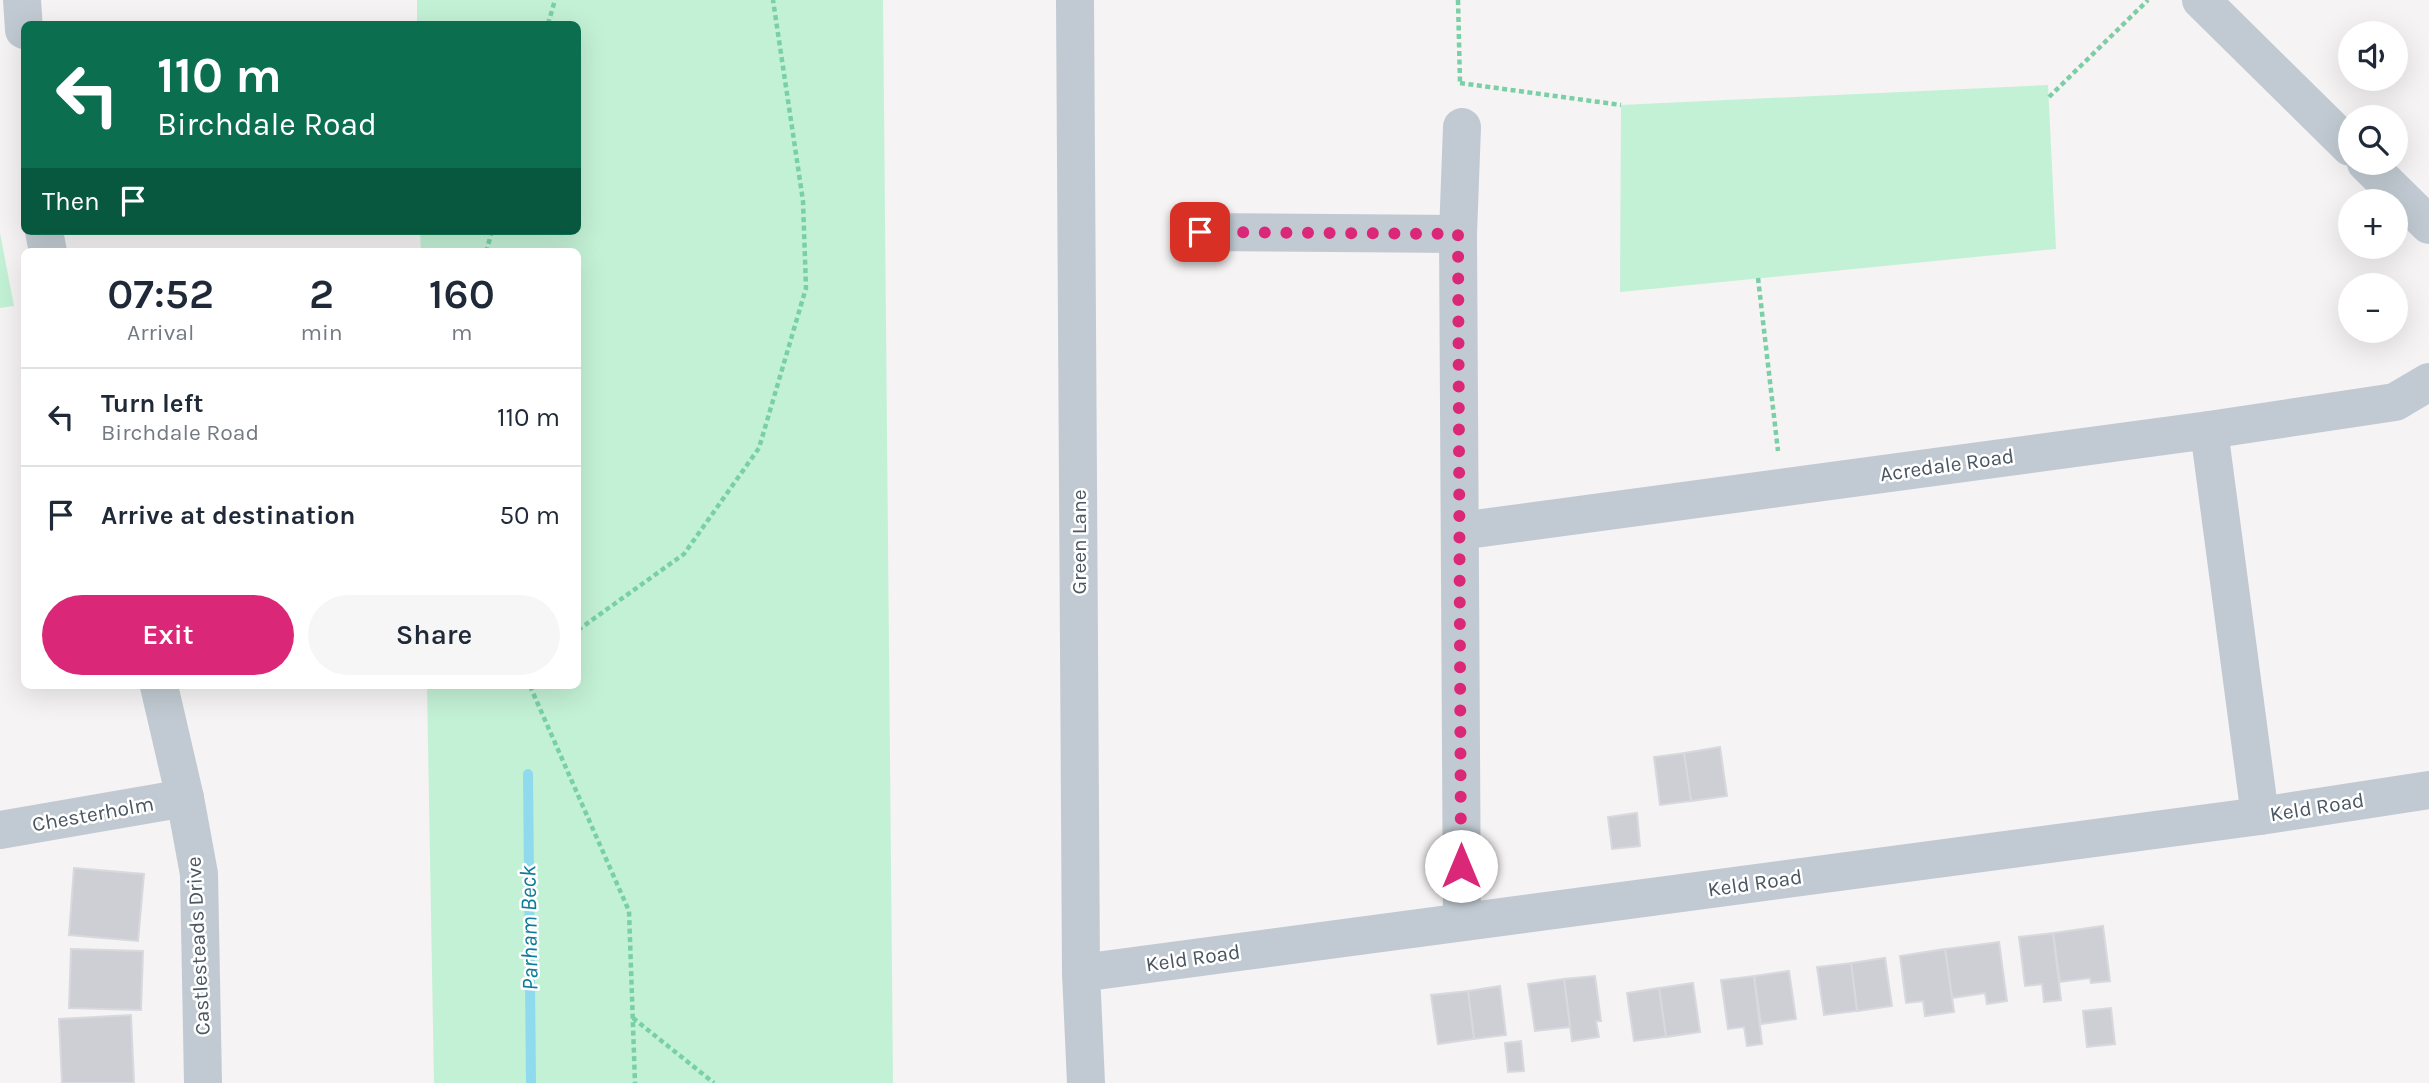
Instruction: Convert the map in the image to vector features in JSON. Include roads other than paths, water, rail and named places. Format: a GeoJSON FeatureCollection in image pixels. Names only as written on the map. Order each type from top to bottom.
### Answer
{"type":"FeatureCollection","features":[{"type":"Feature","properties":{"kind":"street"},"geometry":{"type":"LineString","coordinates":[[22,0],[23,21]]}},
{"type":"Feature","properties":{"kind":"street","name":"Green Lane"},"geometry":{"type":"LineString","coordinates":[[1075,0],[1082,973],[1086,1083]]}},
{"type":"Feature","properties":{"kind":"street"},"geometry":{"type":"LineString","coordinates":[[2201,0],[2338,135]]}},
{"type":"Feature","properties":{"kind":"street"},"geometry":{"type":"LineString","coordinates":[[1462,127],[1458,234],[1462,922]]}},
{"type":"Feature","properties":{"kind":"street"},"geometry":{"type":"LineString","coordinates":[[2378,175],[2429,225]]}},
{"type":"Feature","properties":{"kind":"street"},"geometry":{"type":"LineString","coordinates":[[1200,232],[1458,234]]}},
{"type":"Feature","properties":{"kind":"street","name":"Acredale Road"},"geometry":{"type":"LineString","coordinates":[[1460,531],[2208,430],[2395,402],[2429,382]]}},
{"type":"Feature","properties":{"kind":"street"},"geometry":{"type":"LineString","coordinates":[[2208,430],[2260,816]]}},
{"type":"Feature","properties":{"kind":"street","name":"Castlesteads Drive"},"geometry":{"type":"LineString","coordinates":[[160,689],[186,798],[199,874],[203,1083]]}},
{"type":"Feature","properties":{"kind":"street","name":"Keld Road"},"geometry":{"type":"LineString","coordinates":[[1082,973],[2260,816],[2429,790]]}},
{"type":"Feature","properties":{"kind":"street","name":"Chesterholm"},"geometry":{"type":"LineString","coordinates":[[0,830],[186,798]]}},
{"type":"Feature","properties":{"kind":"waterway","name":"Parham Beck"},"geometry":{"type":"LineString","coordinates":[[528,774],[531,1083]]}}]}
